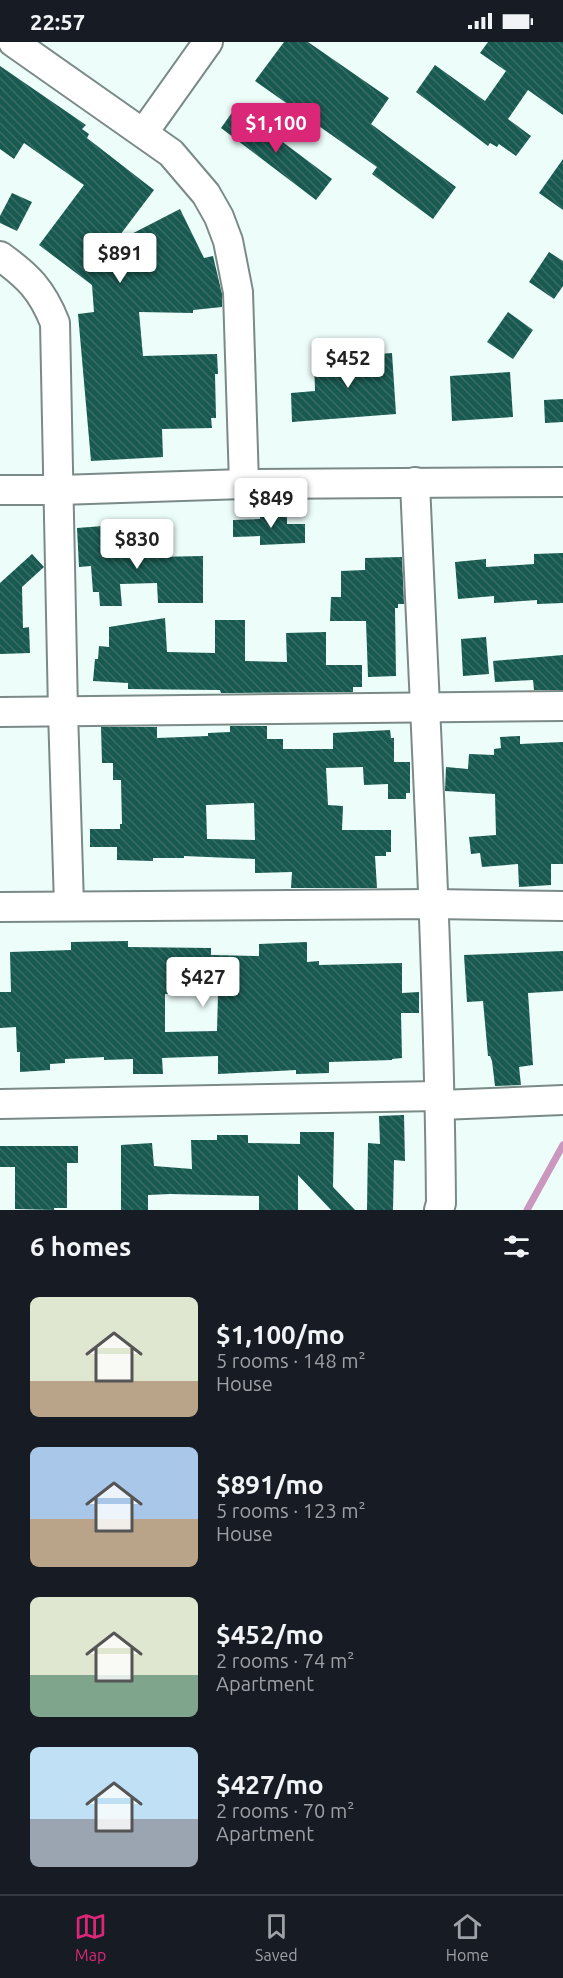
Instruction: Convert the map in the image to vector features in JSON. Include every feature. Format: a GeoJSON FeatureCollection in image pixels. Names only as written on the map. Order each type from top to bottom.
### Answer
{"type":"FeatureCollection","features":[{"type":"Feature","properties":{"kind":"street"},"geometry":{"type":"LineString","coordinates":[[13,42],[171,153],[206,194],[219,217],[228,241],[238,292],[244,484]]}},
{"type":"Feature","properties":{"kind":"street"},"geometry":{"type":"LineString","coordinates":[[144,132],[208,42]]}},
{"type":"Feature","properties":{"kind":"street"},"geometry":{"type":"LineString","coordinates":[[0,256],[20,269],[35,284],[47,302],[56,323],[69,905]]}},
{"type":"Feature","properties":{"kind":"street"},"geometry":{"type":"LineString","coordinates":[[416,482],[434,903],[440,1100],[441,1203],[439,1210]]}},
{"type":"Feature","properties":{"kind":"street"},"geometry":{"type":"LineString","coordinates":[[0,490],[244,484],[563,482]]}},
{"type":"Feature","properties":{"kind":"street"},"geometry":{"type":"LineString","coordinates":[[0,712],[563,706]]}},
{"type":"Feature","properties":{"kind":"street"},"geometry":{"type":"LineString","coordinates":[[0,907],[434,903],[563,906]]}},
{"type":"Feature","properties":{"kind":"street"},"geometry":{"type":"LineString","coordinates":[[0,1104],[563,1100]]}},
{"type":"Feature","properties":{"kind":"building"},"geometry":{"type":"Polygon","coordinates":[[[284,42],[308,42],[389,98],[371,124],[456,187],[433,219],[372,174],[377,167],[255,81],[284,42]]]}},
{"type":"Feature","properties":{"kind":"building"},"geometry":{"type":"Polygon","coordinates":[[[488,42],[563,42],[563,115],[528,90],[508,119],[531,136],[516,156],[499,144],[497,147],[490,143],[488,146],[416,92],[435,65],[485,101],[506,71],[480,53],[488,42]]]}},
{"type":"Feature","properties":{"kind":"building"},"geometry":{"type":"Polygon","coordinates":[[[0,66],[86,125],[82,129],[89,134],[87,138],[154,190],[114,243],[180,209],[204,258],[213,256],[222,294],[222,307],[193,310],[193,313],[139,312],[143,356],[217,354],[216,418],[211,418],[212,428],[162,429],[163,457],[91,461],[78,314],[94,312],[92,285],[39,245],[84,185],[24,143],[14,159],[0,149],[0,66]]]}},
{"type":"Feature","properties":{"kind":"building"},"geometry":{"type":"Polygon","coordinates":[[[236,107],[332,179],[316,200],[221,128],[236,107]]]}},
{"type":"Feature","properties":{"kind":"building"},"geometry":{"type":"Polygon","coordinates":[[[563,159],[563,210],[539,193],[563,159]]]}},
{"type":"Feature","properties":{"kind":"building"},"geometry":{"type":"Polygon","coordinates":[[[12,193],[32,202],[17,231],[0,223],[0,216],[12,193]]]}},
{"type":"Feature","properties":{"kind":"building"},"geometry":{"type":"Polygon","coordinates":[[[549,252],[563,261],[563,286],[554,299],[529,282],[549,252]]]}},
{"type":"Feature","properties":{"kind":"building"},"geometry":{"type":"Polygon","coordinates":[[[508,312],[533,330],[513,359],[487,342],[508,312]]]}},
{"type":"Feature","properties":{"kind":"building"},"geometry":{"type":"Polygon","coordinates":[[[392,353],[396,414],[292,422],[291,393],[315,391],[314,359],[392,353]]]}},
{"type":"Feature","properties":{"kind":"building"},"geometry":{"type":"Polygon","coordinates":[[[510,372],[513,417],[452,421],[450,376],[510,372]]]}},
{"type":"Feature","properties":{"kind":"building"},"geometry":{"type":"Polygon","coordinates":[[[563,399],[563,422],[545,423],[544,400],[563,399]]]}},
{"type":"Feature","properties":{"kind":"building"},"geometry":{"type":"Polygon","coordinates":[[[287,511],[287,524],[305,524],[305,543],[260,545],[260,536],[233,537],[233,520],[260,519],[260,512],[287,511]]]}},
{"type":"Feature","properties":{"kind":"building"},"geometry":{"type":"Polygon","coordinates":[[[116,525],[118,555],[154,553],[155,557],[203,556],[203,603],[158,603],[157,583],[120,584],[122,606],[100,606],[99,592],[93,592],[91,566],[79,567],[77,528],[116,525]]]}},
{"type":"Feature","properties":{"kind":"building"},"geometry":{"type":"Polygon","coordinates":[[[563,553],[563,603],[537,604],[537,600],[494,603],[494,596],[458,599],[455,562],[486,559],[486,567],[534,564],[534,554],[563,553]]]}},
{"type":"Feature","properties":{"kind":"building"},"geometry":{"type":"Polygon","coordinates":[[[32,554],[44,567],[22,587],[23,628],[29,627],[30,653],[0,654],[0,583],[32,554]]]}},
{"type":"Feature","properties":{"kind":"building"},"geometry":{"type":"Polygon","coordinates":[[[402,557],[404,604],[398,604],[398,608],[395,608],[396,676],[368,677],[366,621],[330,621],[331,597],[341,597],[341,571],[365,570],[365,558],[402,557]]]}},
{"type":"Feature","properties":{"kind":"building"},"geometry":{"type":"Polygon","coordinates":[[[165,618],[167,652],[215,653],[215,620],[245,620],[245,661],[287,662],[286,633],[326,632],[326,665],[362,665],[362,687],[353,687],[353,692],[221,693],[220,690],[128,689],[128,683],[93,681],[99,646],[109,647],[109,627],[165,618]]]}},
{"type":"Feature","properties":{"kind":"building"},"geometry":{"type":"Polygon","coordinates":[[[486,637],[489,674],[463,676],[461,639],[486,637]]]}},
{"type":"Feature","properties":{"kind":"building"},"geometry":{"type":"Polygon","coordinates":[[[563,655],[563,690],[534,690],[533,680],[495,682],[493,661],[563,655]]]}},
{"type":"Feature","properties":{"kind":"building"},"geometry":{"type":"Polygon","coordinates":[[[230,726],[267,726],[267,739],[283,739],[283,749],[333,749],[333,733],[390,730],[391,738],[394,738],[394,762],[410,762],[410,793],[406,793],[406,799],[388,799],[388,784],[364,785],[363,767],[326,768],[328,805],[343,806],[342,830],[391,830],[391,852],[386,852],[386,856],[375,856],[377,888],[291,888],[292,872],[255,873],[255,859],[184,856],[184,858],[153,858],[153,861],[117,860],[117,847],[90,847],[90,829],[120,829],[120,824],[122,824],[121,780],[113,780],[113,763],[102,763],[101,727],[157,727],[157,738],[208,736],[208,733],[230,732],[230,726]],[[254,803],[206,805],[207,839],[255,840],[254,803]]]}},
{"type":"Feature","properties":{"kind":"building"},"geometry":{"type":"Polygon","coordinates":[[[520,736],[520,744],[563,742],[563,864],[551,864],[551,885],[519,887],[518,864],[482,867],[480,853],[471,854],[469,837],[496,835],[495,794],[445,791],[446,767],[468,769],[469,754],[494,755],[494,749],[501,748],[500,737],[520,736]]]}},
{"type":"Feature","properties":{"kind":"building"},"geometry":{"type":"Polygon","coordinates":[[[128,941],[128,947],[211,948],[211,955],[259,956],[259,944],[307,942],[307,962],[319,961],[319,965],[402,963],[402,993],[419,992],[419,1013],[401,1013],[402,1058],[329,1062],[329,1073],[296,1074],[296,1070],[218,1074],[218,1056],[162,1058],[163,1074],[133,1074],[133,1059],[104,1060],[104,1057],[65,1059],[65,1063],[50,1064],[50,1070],[20,1072],[16,1027],[0,1028],[0,992],[11,992],[10,952],[71,950],[71,942],[128,941]],[[165,994],[165,1032],[217,1031],[218,995],[165,994]]]}},
{"type":"Feature","properties":{"kind":"building"},"geometry":{"type":"Polygon","coordinates":[[[563,951],[563,991],[528,993],[533,1065],[519,1067],[521,1085],[495,1086],[492,1061],[488,1056],[483,1001],[467,1002],[464,955],[563,951]]]}},
{"type":"Feature","properties":{"kind":"building"},"geometry":{"type":"Polygon","coordinates":[[[404,1115],[405,1161],[394,1160],[393,1210],[367,1210],[368,1143],[380,1144],[379,1116],[404,1115]]]}},
{"type":"Feature","properties":{"kind":"building"},"geometry":{"type":"Polygon","coordinates":[[[300,1132],[334,1132],[333,1187],[355,1210],[331,1210],[298,1175],[298,1210],[259,1210],[259,1196],[170,1194],[148,1195],[148,1210],[121,1210],[121,1145],[152,1143],[154,1166],[192,1169],[191,1140],[217,1140],[217,1135],[248,1135],[248,1143],[300,1144],[300,1132]]]}},
{"type":"Feature","properties":{"kind":"building"},"geometry":{"type":"Polygon","coordinates":[[[0,1146],[78,1146],[78,1163],[67,1163],[67,1208],[15,1209],[15,1167],[0,1167],[0,1146]]]}},
{"type":"Feature","properties":{"kind":"waterway"},"geometry":{"type":"LineString","coordinates":[[527,1210],[563,1145]]}}]}
